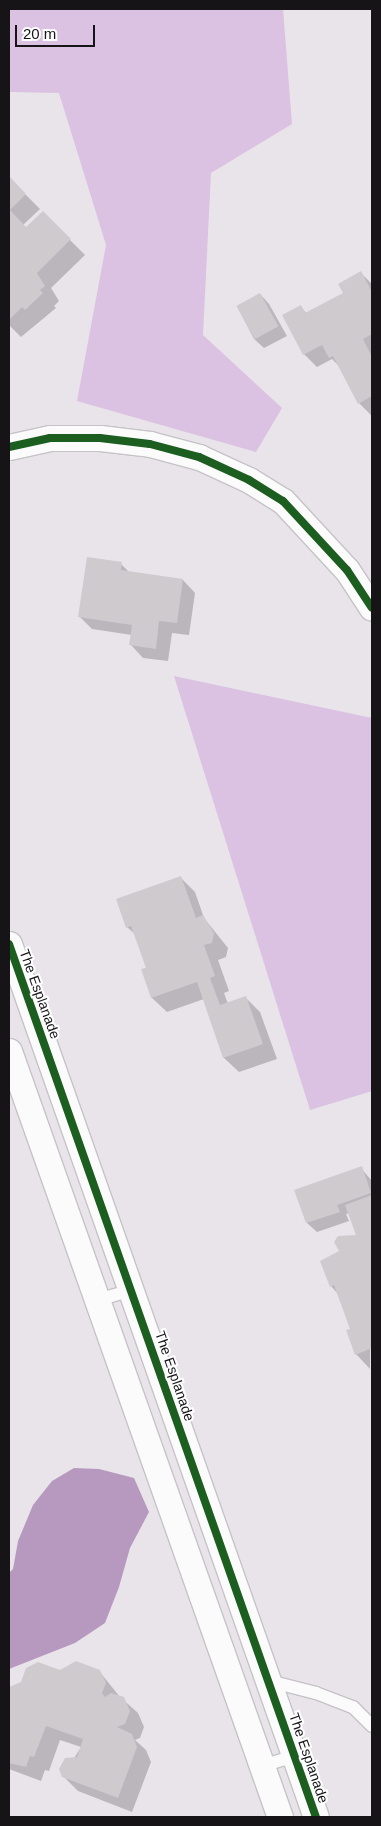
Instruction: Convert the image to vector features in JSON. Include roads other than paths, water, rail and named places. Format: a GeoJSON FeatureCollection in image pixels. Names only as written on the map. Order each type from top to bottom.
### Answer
{"type":"FeatureCollection","features":[{"type":"Feature","properties":{"kind":"street"},"geometry":{"type":"LineString","coordinates":[[9,447],[50,438],[100,438],[150,444],[199,457],[249,480],[283,501],[347,570],[372,608]]}},
{"type":"Feature","properties":{"kind":"street","name":"The Esplanade"},"geometry":{"type":"LineString","coordinates":[[9,944],[316,1817]]}},
{"type":"Feature","properties":{"kind":"street"},"geometry":{"type":"LineString","coordinates":[[9,1051],[280,1817]]}},
{"type":"Feature","properties":{"kind":"lane"},"geometry":{"type":"LineString","coordinates":[[97,1300],[131,1290]]}},
{"type":"Feature","properties":{"kind":"lane"},"geometry":{"type":"LineString","coordinates":[[268,1682],[316,1693],[352,1707],[372,1726]]}},
{"type":"Feature","properties":{"kind":"lane"},"geometry":{"type":"LineString","coordinates":[[262,1766],[294,1756]]}}]}
